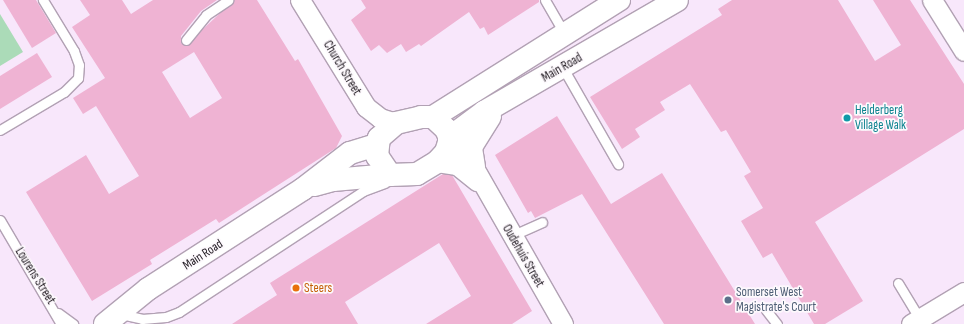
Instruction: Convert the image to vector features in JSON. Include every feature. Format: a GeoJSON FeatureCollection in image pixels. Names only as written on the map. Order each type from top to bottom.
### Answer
{"type":"FeatureCollection","features":[{"type":"Feature","properties":{"kind":"main road","name":"Main Road"},"geometry":{"type":"LineString","coordinates":[[433,117],[618,0]]}},
{"type":"Feature","properties":{"kind":"main road","name":"Main Road"},"geometry":{"type":"LineString","coordinates":[[449,138],[484,112],[507,101],[677,0]]}},
{"type":"Feature","properties":{"kind":"main road"},"geometry":{"type":"LineString","coordinates":[[474,167],[471,147],[475,134],[507,101]]}},
{"type":"Feature","properties":{"kind":"main road"},"geometry":{"type":"LineString","coordinates":[[433,117],[444,126],[449,138],[446,152],[438,162],[417,174],[395,176],[379,162],[376,144],[396,123],[433,117]]}},
{"type":"Feature","properties":{"kind":"main road","name":"Main Road"},"geometry":{"type":"LineString","coordinates":[[112,318],[303,189],[350,153],[376,144]]}},
{"type":"Feature","properties":{"kind":"main road","name":"Main Road"},"geometry":{"type":"LineString","coordinates":[[303,189],[333,180],[395,176]]}},
{"type":"Feature","properties":{"kind":"street","name":"Church Street"},"geometry":{"type":"LineString","coordinates":[[300,0],[366,108],[380,118],[396,123]]}},
{"type":"Feature","properties":{"kind":"street"},"geometry":{"type":"LineString","coordinates":[[932,0],[964,51]]}},
{"type":"Feature","properties":{"kind":"street","name":"Oudehuis Street"},"geometry":{"type":"LineString","coordinates":[[449,138],[461,148],[474,167],[484,188],[563,324]]}},
{"type":"Feature","properties":{"kind":"street","name":"Oudehuis Street"},"geometry":{"type":"LineString","coordinates":[[438,162],[457,165],[484,188]]}},
{"type":"Feature","properties":{"kind":"street"},"geometry":{"type":"LineString","coordinates":[[918,322],[964,292]]}},
{"type":"Feature","properties":{"kind":"lane"},"geometry":{"type":"LineString","coordinates":[[0,130],[64,92],[78,78],[79,64],[74,51],[43,0]]}},
{"type":"Feature","properties":{"kind":"lane"},"geometry":{"type":"LineString","coordinates":[[186,40],[206,15],[228,0]]}},
{"type":"Feature","properties":{"kind":"lane"},"geometry":{"type":"LineString","coordinates":[[545,0],[565,34]]}},
{"type":"Feature","properties":{"kind":"lane"},"geometry":{"type":"LineString","coordinates":[[563,68],[618,164]]}},
{"type":"Feature","properties":{"kind":"lane"},"geometry":{"type":"LineString","coordinates":[[112,318],[143,322],[166,317],[179,312],[363,192],[395,176]]}},
{"type":"Feature","properties":{"kind":"lane","name":"Lourens Street"},"geometry":{"type":"LineString","coordinates":[[0,220],[57,312],[61,324]]}},
{"type":"Feature","properties":{"kind":"lane"},"geometry":{"type":"LineString","coordinates":[[512,236],[542,222]]}},
{"type":"Feature","properties":{"kind":"lane"},"geometry":{"type":"LineString","coordinates":[[898,283],[918,322]]}},
{"type":"Feature","properties":{"kind":"lane"},"geometry":{"type":"LineString","coordinates":[[766,310],[777,324]]}},
{"type":"Feature","properties":{"kind":"lane","name":"Lourens Street"},"geometry":{"type":"LineString","coordinates":[[57,312],[73,324]]}},
{"type":"Feature","properties":{"kind":"green space"},"geometry":{"type":"Polygon","coordinates":[[[0,14],[23,52],[0,66],[0,14]]]}},
{"type":"Feature","properties":{"kind":"building"},"geometry":{"type":"Polygon","coordinates":[[[3,0],[36,0],[56,33],[32,48],[3,0]]]}},
{"type":"Feature","properties":{"kind":"building"},"geometry":{"type":"Polygon","coordinates":[[[80,0],[122,0],[131,14],[153,0],[217,0],[201,11],[181,36],[181,43],[185,46],[234,0],[257,0],[295,61],[298,59],[342,136],[336,148],[219,223],[216,219],[150,260],[152,264],[92,301],[26,192],[86,155],[109,194],[139,176],[96,106],[83,114],[73,98],[105,78],[72,27],[90,15],[80,0]],[[194,52],[162,72],[190,118],[222,98],[194,52]]]}},
{"type":"Feature","properties":{"kind":"building"},"geometry":{"type":"Polygon","coordinates":[[[361,0],[539,0],[539,2],[488,35],[484,27],[480,29],[469,12],[421,46],[419,44],[406,52],[401,44],[387,53],[379,45],[371,51],[351,20],[366,8],[361,0]]]}},
{"type":"Feature","properties":{"kind":"building"},"geometry":{"type":"Polygon","coordinates":[[[732,0],[838,0],[875,61],[901,45],[873,0],[910,0],[964,84],[964,129],[815,222],[863,301],[825,324],[814,324],[772,253],[763,258],[741,221],[763,208],[744,176],[751,172],[726,130],[721,132],[690,84],[660,102],[665,110],[635,129],[640,137],[622,149],[590,97],[722,15],[718,9],[732,0]]]}},
{"type":"Feature","properties":{"kind":"building"},"geometry":{"type":"Polygon","coordinates":[[[37,53],[52,77],[0,109],[0,76],[37,53]]]}},
{"type":"Feature","properties":{"kind":"building"},"geometry":{"type":"Polygon","coordinates":[[[557,116],[611,204],[662,173],[755,324],[664,324],[582,194],[535,218],[531,211],[528,213],[495,155],[557,116]]]}},
{"type":"Feature","properties":{"kind":"building"},"geometry":{"type":"Polygon","coordinates":[[[443,174],[452,175],[532,311],[512,324],[426,324],[471,296],[439,243],[345,302],[358,324],[232,324],[277,295],[270,283],[443,174]]]}},
{"type":"Feature","properties":{"kind":"place","name":"Helderberg Village Walk"},"geometry":{"type":"Point","coordinates":[847,118]}},
{"type":"Feature","properties":{"kind":"place","name":"Steers"},"geometry":{"type":"Point","coordinates":[296,288]}},
{"type":"Feature","properties":{"kind":"place","name":"Somerset West Magistrate's Court"},"geometry":{"type":"Point","coordinates":[728,300]}}]}
